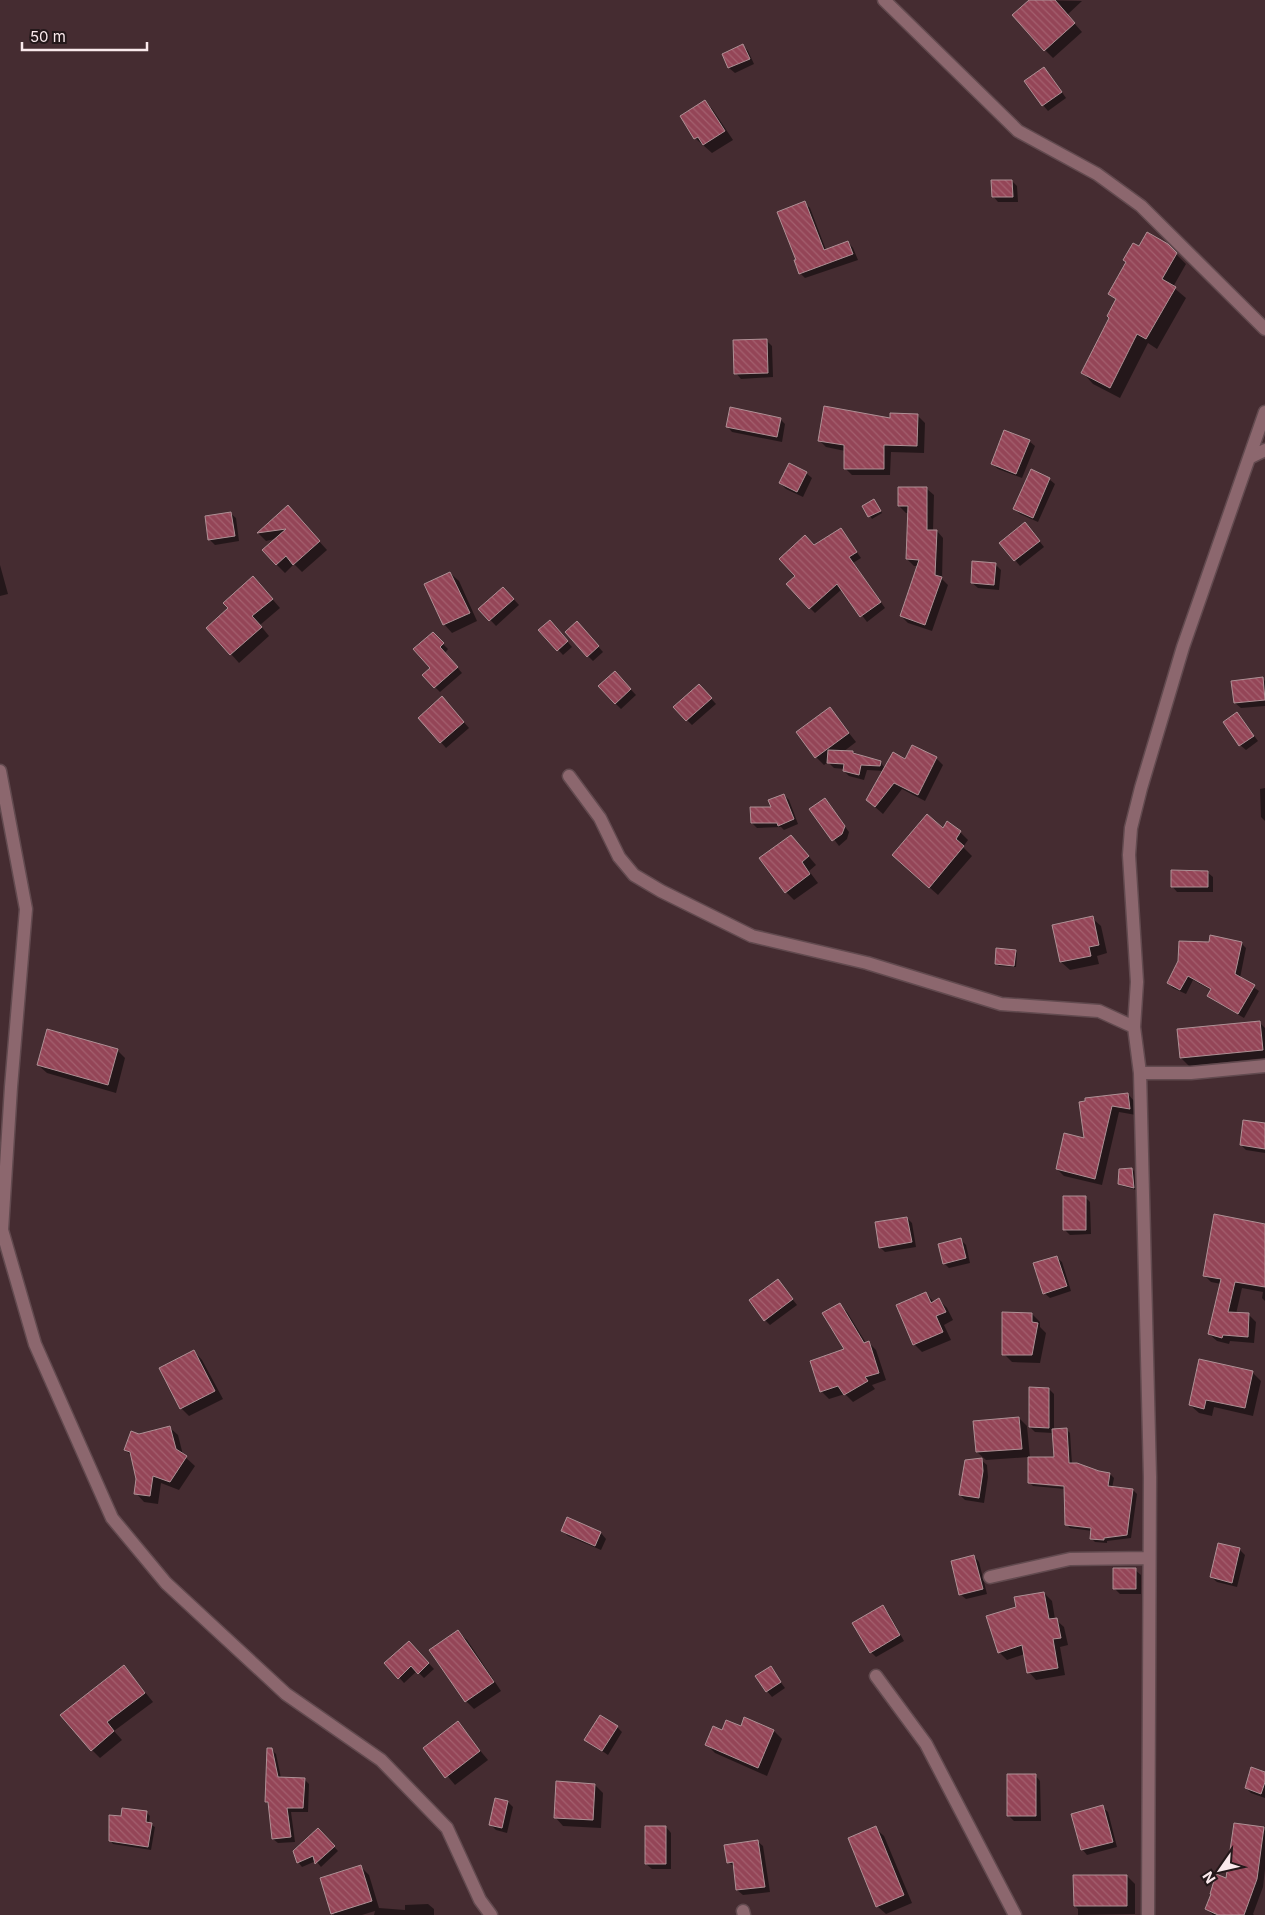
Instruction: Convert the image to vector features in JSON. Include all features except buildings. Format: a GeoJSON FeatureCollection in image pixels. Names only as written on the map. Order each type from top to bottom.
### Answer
{"type":"FeatureCollection","features":[{"type":"Feature","properties":{"kind":"street"},"geometry":{"type":"LineString","coordinates":[[884,0],[1018,131],[1097,174],[1141,206],[1265,329]]}},
{"type":"Feature","properties":{"kind":"street"},"geometry":{"type":"LineString","coordinates":[[1148,1915],[1150,1477],[1140,1073],[1134,1027],[1137,982],[1129,855],[1132,828],[1141,788],[1182,647],[1265,412]]}},
{"type":"Feature","properties":{"kind":"street"},"geometry":{"type":"LineString","coordinates":[[1249,458],[1265,450]]}},
{"type":"Feature","properties":{"kind":"street"},"geometry":{"type":"LineString","coordinates":[[0,771],[26,909],[1,1230],[35,1344],[112,1518],[166,1583],[286,1694],[381,1760],[434,1814],[447,1828],[480,1900],[491,1915]]}},
{"type":"Feature","properties":{"kind":"street"},"geometry":{"type":"LineString","coordinates":[[569,776],[600,818],[619,858],[634,875],[661,891],[752,936],[867,963],[1001,1004],[1099,1011],[1134,1027]]}},
{"type":"Feature","properties":{"kind":"street"},"geometry":{"type":"LineString","coordinates":[[1140,1073],[1191,1073],[1265,1066]]}},
{"type":"Feature","properties":{"kind":"street"},"geometry":{"type":"LineString","coordinates":[[990,1577],[1070,1560],[1149,1558]]}},
{"type":"Feature","properties":{"kind":"street"},"geometry":{"type":"LineString","coordinates":[[876,1676],[926,1744],[1015,1915]]}}]}
